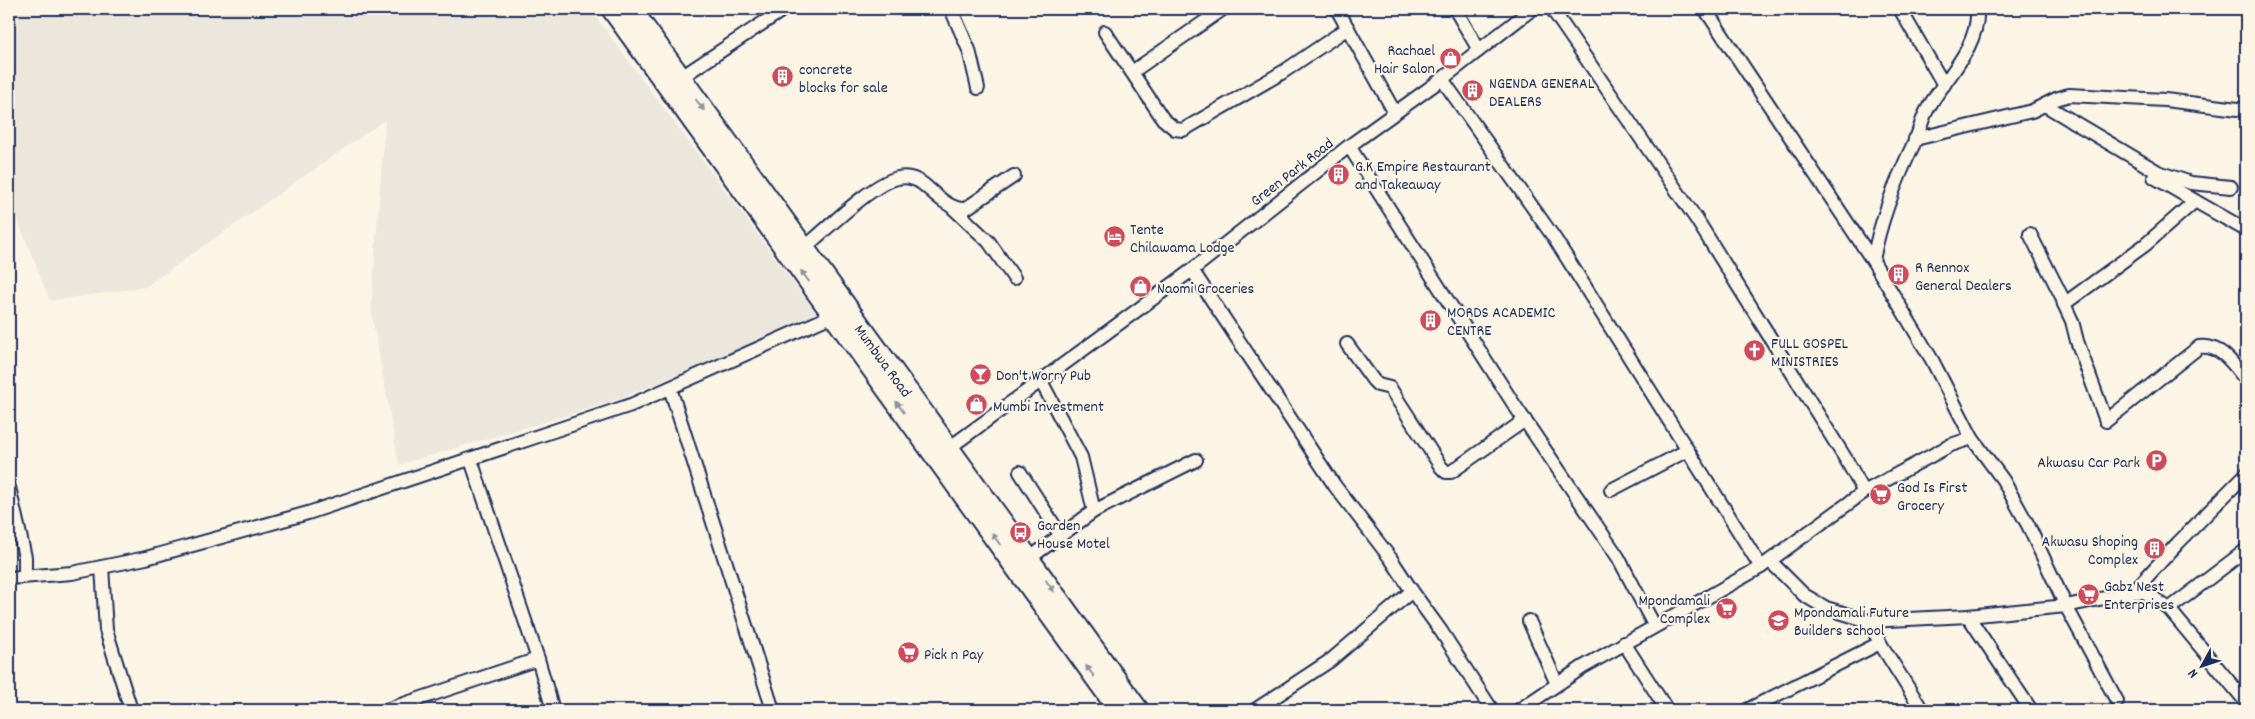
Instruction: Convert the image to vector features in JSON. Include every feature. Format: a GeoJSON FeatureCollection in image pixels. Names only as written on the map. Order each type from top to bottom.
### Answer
{"type":"FeatureCollection","features":[{"type":"Feature","properties":{"kind":"main road","name":"Mumbwa Road"},"geometry":{"type":"LineString","coordinates":[[612,9],[760,201],[1024,563],[1138,710]]}},
{"type":"Feature","properties":{"kind":"main road","name":"Mumbwa Road"},"geometry":{"type":"LineString","coordinates":[[630,9],[680,78],[760,201],[803,249],[840,312],[949,448],[1119,710]]}},
{"type":"Feature","properties":{"kind":"street"},"geometry":{"type":"LineString","coordinates":[[680,78],[784,9]]}},
{"type":"Feature","properties":{"kind":"street"},"geometry":{"type":"LineString","coordinates":[[951,9],[969,50],[978,88]]}},
{"type":"Feature","properties":{"kind":"street"},"geometry":{"type":"LineString","coordinates":[[1132,72],[1223,9]]}},
{"type":"Feature","properties":{"kind":"street"},"geometry":{"type":"LineString","coordinates":[[1338,9],[1394,113]]}},
{"type":"Feature","properties":{"kind":"street"},"geometry":{"type":"LineString","coordinates":[[1455,9],[1478,50]]}},
{"type":"Feature","properties":{"kind":"street","name":"Green Park Road"},"geometry":{"type":"LineString","coordinates":[[949,448],[1192,270],[1349,146],[1442,79],[1532,9]]}},
{"type":"Feature","properties":{"kind":"street"},"geometry":{"type":"LineString","coordinates":[[1552,9],[1697,220],[1847,461],[1864,492]]}},
{"type":"Feature","properties":{"kind":"street"},"geometry":{"type":"LineString","coordinates":[[1705,9],[1873,261],[1932,360],[1972,438],[2003,480],[2028,525],[2066,606],[2116,701]]}},
{"type":"Feature","properties":{"kind":"street"},"geometry":{"type":"LineString","coordinates":[[1900,9],[1944,85]]}},
{"type":"Feature","properties":{"kind":"street"},"geometry":{"type":"LineString","coordinates":[[1873,261],[1881,227],[1906,158],[1927,111],[1967,50],[1975,28],[1977,9]]}},
{"type":"Feature","properties":{"kind":"street"},"geometry":{"type":"LineString","coordinates":[[1105,32],[1163,119],[1175,129],[1183,130],[1283,72],[1348,28]]}},
{"type":"Feature","properties":{"kind":"street"},"geometry":{"type":"LineString","coordinates":[[1442,79],[1555,239],[1686,451],[1765,564],[1804,595],[1826,608],[1869,620],[1968,616],[2066,606],[2133,592],[2145,592],[2169,609],[2244,694]]}},
{"type":"Feature","properties":{"kind":"street"},"geometry":{"type":"LineString","coordinates":[[1915,139],[2032,111],[2069,95],[2165,100],[2246,110]]}},
{"type":"Feature","properties":{"kind":"street"},"geometry":{"type":"LineString","coordinates":[[2045,105],[2158,172],[2191,183],[2231,186]]}},
{"type":"Feature","properties":{"kind":"street"},"geometry":{"type":"LineString","coordinates":[[1349,146],[1525,420],[1618,557],[1654,625]]}},
{"type":"Feature","properties":{"kind":"street"},"geometry":{"type":"LineString","coordinates":[[2106,149],[2246,230]]}},
{"type":"Feature","properties":{"kind":"street"},"geometry":{"type":"LineString","coordinates":[[952,207],[965,209],[1014,176]]}},
{"type":"Feature","properties":{"kind":"street"},"geometry":{"type":"LineString","coordinates":[[803,249],[881,184],[898,178],[916,179],[952,207],[989,242],[1014,278]]}},
{"type":"Feature","properties":{"kind":"street"},"geometry":{"type":"LineString","coordinates":[[2064,304],[2145,245],[2195,201]]}},
{"type":"Feature","properties":{"kind":"street"},"geometry":{"type":"LineString","coordinates":[[2030,234],[2072,321],[2077,341],[2106,421],[2198,347],[2208,346],[2217,349],[2246,380]]}},
{"type":"Feature","properties":{"kind":"street"},"geometry":{"type":"LineString","coordinates":[[1192,270],[1336,486],[1391,559],[1441,631],[1492,710]]}},
{"type":"Feature","properties":{"kind":"street"},"geometry":{"type":"LineString","coordinates":[[9,578],[25,575],[72,573],[146,558],[308,512],[471,460],[631,405],[840,312]]}},
{"type":"Feature","properties":{"kind":"street"},"geometry":{"type":"LineString","coordinates":[[1347,344],[1373,380],[1378,385],[1390,388],[1446,472],[1451,472],[1525,420]]}},
{"type":"Feature","properties":{"kind":"street"},"geometry":{"type":"LineString","coordinates":[[1041,382],[1081,457],[1094,510]]}},
{"type":"Feature","properties":{"kind":"street"},"geometry":{"type":"LineString","coordinates":[[670,388],[773,710]]}},
{"type":"Feature","properties":{"kind":"street"},"geometry":{"type":"LineString","coordinates":[[1519,710],[1557,684],[1654,625],[1765,564],[1864,492],[1951,445],[1972,438]]}},
{"type":"Feature","properties":{"kind":"street"},"geometry":{"type":"LineString","coordinates":[[1611,490],[1686,451]]}},
{"type":"Feature","properties":{"kind":"street"},"geometry":{"type":"LineString","coordinates":[[471,460],[538,659],[553,710]]}},
{"type":"Feature","properties":{"kind":"street"},"geometry":{"type":"LineString","coordinates":[[1024,563],[1094,510],[1196,460]]}},
{"type":"Feature","properties":{"kind":"street"},"geometry":{"type":"LineString","coordinates":[[1020,472],[1061,536]]}},
{"type":"Feature","properties":{"kind":"street"},"geometry":{"type":"LineString","coordinates":[[2133,592],[2246,474]]}},
{"type":"Feature","properties":{"kind":"street"},"geometry":{"type":"LineString","coordinates":[[9,487],[25,557],[25,575]]}},
{"type":"Feature","properties":{"kind":"street"},"geometry":{"type":"LineString","coordinates":[[2169,609],[2246,550]]}},
{"type":"Feature","properties":{"kind":"street"},"geometry":{"type":"LineString","coordinates":[[102,567],[106,630],[131,710]]}},
{"type":"Feature","properties":{"kind":"street"},"geometry":{"type":"LineString","coordinates":[[1255,710],[1331,660],[1412,591]]}},
{"type":"Feature","properties":{"kind":"street"},"geometry":{"type":"LineString","coordinates":[[1968,616],[2031,710]]}},
{"type":"Feature","properties":{"kind":"street"},"geometry":{"type":"LineString","coordinates":[[1869,620],[1880,643],[1922,710]]}},
{"type":"Feature","properties":{"kind":"street"},"geometry":{"type":"LineString","coordinates":[[1529,621],[1557,684]]}},
{"type":"Feature","properties":{"kind":"street"},"geometry":{"type":"LineString","coordinates":[[1624,643],[1667,710]]}},
{"type":"Feature","properties":{"kind":"street"},"geometry":{"type":"LineString","coordinates":[[1747,710],[1880,643]]}},
{"type":"Feature","properties":{"kind":"street"},"geometry":{"type":"LineString","coordinates":[[386,710],[538,659]]}},
{"type":"Feature","properties":{"kind":"shaded area"},"geometry":{"type":"Polygon","coordinates":[[[9,9],[590,9],[819,317],[611,402],[399,465],[371,310],[385,120],[145,287],[50,301],[9,198],[9,9]]]}},
{"type":"Feature","properties":{"kind":"place","name":"Rachael Hair Salon"},"geometry":{"type":"Point","coordinates":[1451,58]}},
{"type":"Feature","properties":{"kind":"place","name":"concrete blocks for sale"},"geometry":{"type":"Point","coordinates":[783,77]}},
{"type":"Feature","properties":{"kind":"place","name":"NGENDA GENERAL DEALERS"},"geometry":{"type":"Point","coordinates":[1473,91]}},
{"type":"Feature","properties":{"kind":"place","name":"G.K Empire Restaurant and Takeaway"},"geometry":{"type":"Point","coordinates":[1339,174]}},
{"type":"Feature","properties":{"kind":"place","name":"Tente Chilawama Lodge"},"geometry":{"type":"Point","coordinates":[1114,237]}},
{"type":"Feature","properties":{"kind":"place","name":"R Rennox General Dealers"},"geometry":{"type":"Point","coordinates":[1899,275]}},
{"type":"Feature","properties":{"kind":"place","name":"Naomi Groceries"},"geometry":{"type":"Point","coordinates":[1141,287]}},
{"type":"Feature","properties":{"kind":"place","name":"MORDS ACADEMIC CENTRE"},"geometry":{"type":"Point","coordinates":[1431,320]}},
{"type":"Feature","properties":{"kind":"place","name":"FULL GOSPEL MINISTRIES"},"geometry":{"type":"Point","coordinates":[1755,351]}},
{"type":"Feature","properties":{"kind":"place","name":"Don't Worry Pub"},"geometry":{"type":"Point","coordinates":[980,374]}},
{"type":"Feature","properties":{"kind":"place","name":"Mumbi Investment"},"geometry":{"type":"Point","coordinates":[977,405]}},
{"type":"Feature","properties":{"kind":"place","name":"Akwasu Car Park"},"geometry":{"type":"Point","coordinates":[2156,461]}},
{"type":"Feature","properties":{"kind":"place","name":"God Is First Grocery"},"geometry":{"type":"Point","coordinates":[1881,495]}},
{"type":"Feature","properties":{"kind":"place","name":"Garden House Motel"},"geometry":{"type":"Point","coordinates":[1021,533]}},
{"type":"Feature","properties":{"kind":"place","name":"Akwasu Shoping Complex"},"geometry":{"type":"Point","coordinates":[2154,549]}},
{"type":"Feature","properties":{"kind":"place","name":"Gabz Nest Enterprises"},"geometry":{"type":"Point","coordinates":[2088,594]}},
{"type":"Feature","properties":{"kind":"place","name":"Mpondamali Complex"},"geometry":{"type":"Point","coordinates":[1726,608]}},
{"type":"Feature","properties":{"kind":"place","name":"Mpondamali Future Builders school"},"geometry":{"type":"Point","coordinates":[1778,620]}},
{"type":"Feature","properties":{"kind":"place","name":"Pick n Pay"},"geometry":{"type":"Point","coordinates":[908,653]}}]}
